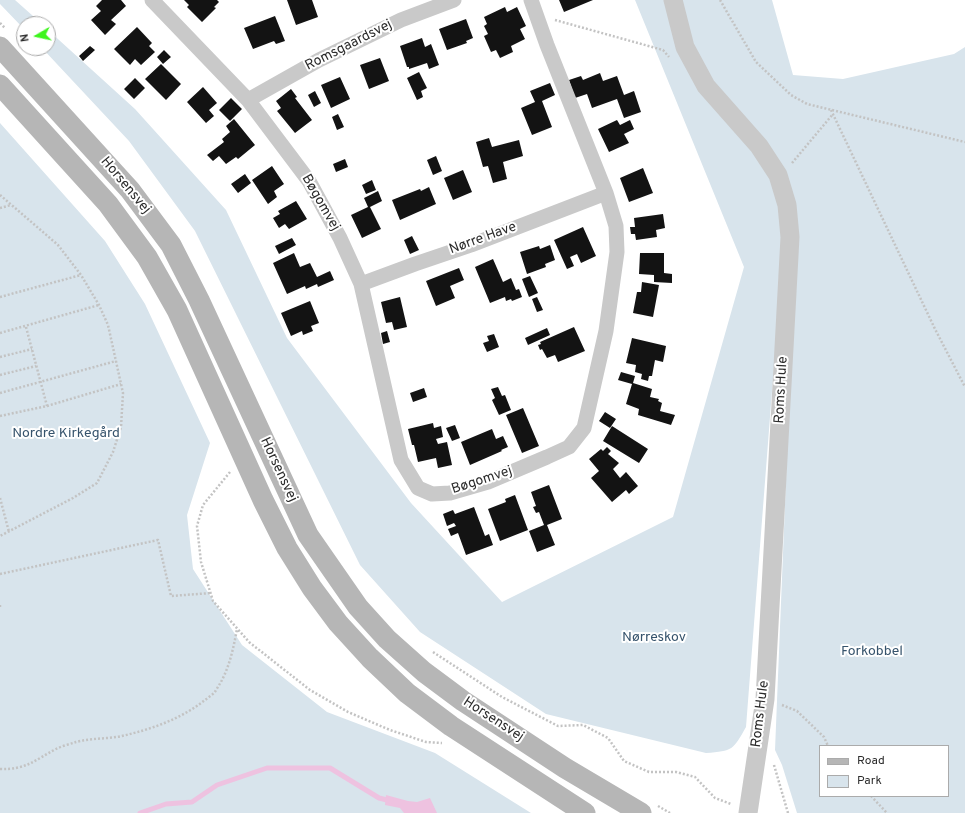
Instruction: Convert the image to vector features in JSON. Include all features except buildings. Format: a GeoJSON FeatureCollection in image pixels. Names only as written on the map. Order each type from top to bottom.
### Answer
{"type":"FeatureCollection","features":[{"type":"Feature","properties":{"kind":"main road","name":"Horsensvej"},"geometry":{"type":"LineString","coordinates":[[0,47],[130,190],[171,245],[199,300],[308,535],[358,607],[387,639],[424,672],[463,701],[566,768],[641,813]]}},
{"type":"Feature","properties":{"kind":"main road","name":"Horsensvej"},"geometry":{"type":"LineString","coordinates":[[0,84],[108,204],[147,257],[177,310],[263,500],[287,548],[312,588],[338,623],[370,658],[407,693],[452,726],[585,813]]}},
{"type":"Feature","properties":{"kind":"street","name":"Bøgomvej"},"geometry":{"type":"LineString","coordinates":[[152,0],[248,100],[310,181],[340,238],[361,284],[401,460],[418,488],[432,494],[450,493],[488,482],[569,446],[584,428],[606,331],[616,252],[616,226],[606,193],[547,45],[531,0]]}},
{"type":"Feature","properties":{"kind":"street","name":"Romsgaardsvej"},"geometry":{"type":"LineString","coordinates":[[248,100],[319,60],[388,26],[454,0]]}},
{"type":"Feature","properties":{"kind":"street","name":"Roms Hule"},"geometry":{"type":"LineString","coordinates":[[673,0],[685,46],[706,86],[759,146],[778,175],[787,205],[790,237],[764,699],[748,812]]}},
{"type":"Feature","properties":{"kind":"street","name":"Nørre Have"},"geometry":{"type":"LineString","coordinates":[[361,284],[471,245],[606,193]]}},
{"type":"Feature","properties":{"kind":"path"},"geometry":{"type":"LineString","coordinates":[[720,0],[756,62],[791,95],[807,104],[965,142]]}},
{"type":"Feature","properties":{"kind":"path"},"geometry":{"type":"LineString","coordinates":[[536,15],[663,50],[671,60]]}},
{"type":"Feature","properties":{"kind":"path"},"geometry":{"type":"LineString","coordinates":[[831,110],[935,329],[965,387]]}},
{"type":"Feature","properties":{"kind":"path"},"geometry":{"type":"LineString","coordinates":[[779,179],[833,114]]}},
{"type":"Feature","properties":{"kind":"path"},"geometry":{"type":"LineString","coordinates":[[0,195],[58,245],[81,276],[99,305],[108,325],[123,393],[121,426],[113,452],[97,483],[73,498],[0,536]]}},
{"type":"Feature","properties":{"kind":"path"},"geometry":{"type":"LineString","coordinates":[[0,208],[12,205]]}},
{"type":"Feature","properties":{"kind":"path"},"geometry":{"type":"LineString","coordinates":[[0,297],[81,276]]}},
{"type":"Feature","properties":{"kind":"path"},"geometry":{"type":"LineString","coordinates":[[0,334],[99,305]]}},
{"type":"Feature","properties":{"kind":"path"},"geometry":{"type":"LineString","coordinates":[[26,327],[47,406]]}},
{"type":"Feature","properties":{"kind":"path"},"geometry":{"type":"LineString","coordinates":[[0,358],[32,349]]}},
{"type":"Feature","properties":{"kind":"path"},"geometry":{"type":"LineString","coordinates":[[0,393],[41,383],[116,361]]}},
{"type":"Feature","properties":{"kind":"path"},"geometry":{"type":"LineString","coordinates":[[0,375],[36,366]]}},
{"type":"Feature","properties":{"kind":"path"},"geometry":{"type":"LineString","coordinates":[[0,416],[47,406],[121,384]]}},
{"type":"Feature","properties":{"kind":"path"},"geometry":{"type":"LineString","coordinates":[[233,469],[203,505],[197,526],[201,562],[213,601],[249,642],[310,690],[348,712],[390,730],[426,742],[448,744]]}},
{"type":"Feature","properties":{"kind":"path"},"geometry":{"type":"LineString","coordinates":[[0,498],[9,532]]}},
{"type":"Feature","properties":{"kind":"path"},"geometry":{"type":"LineString","coordinates":[[0,574],[158,540],[171,596],[211,593]]}},
{"type":"Feature","properties":{"kind":"path"},"geometry":{"type":"LineString","coordinates":[[0,769],[14,770],[35,762],[57,748],[79,741],[120,736],[166,723],[185,714],[216,691],[226,673],[238,629]]}},
{"type":"Feature","properties":{"kind":"path"},"geometry":{"type":"LineString","coordinates":[[429,650],[502,697],[558,726],[584,725],[608,738],[624,761],[649,772],[676,772],[695,777],[714,798],[748,812]]}},
{"type":"Feature","properties":{"kind":"path"},"geometry":{"type":"LineString","coordinates":[[764,699],[797,711],[824,737],[828,745]]}},
{"type":"Feature","properties":{"kind":"path"},"geometry":{"type":"LineString","coordinates":[[758,740],[773,761],[788,813]]}},
{"type":"Feature","properties":{"kind":"path"},"geometry":{"type":"LineString","coordinates":[[872,797],[887,813]]}},
{"type":"Feature","properties":{"kind":"green space"},"geometry":{"type":"Polygon","coordinates":[[[0,0],[15,0],[33,16],[16,16],[16,21],[0,4],[0,0]]]}},
{"type":"Feature","properties":{"kind":"green space","name":"Nørreskov"},"geometry":{"type":"Polygon","coordinates":[[[635,0],[668,0],[683,58],[776,179],[784,236],[746,727],[735,745],[731,748],[706,753],[546,714],[420,632],[360,565],[195,231],[129,141],[49,56],[56,56],[56,37],[135,109],[226,210],[287,338],[411,503],[502,602],[673,517],[744,267],[635,0]]]}},
{"type":"Feature","properties":{"kind":"green space","name":"Forkobbel"},"geometry":{"type":"Polygon","coordinates":[[[679,0],[772,0],[793,75],[843,79],[954,54],[965,47],[965,813],[797,813],[782,765],[775,750],[796,234],[783,174],[709,82],[690,46],[679,0]]]}},
{"type":"Feature","properties":{"kind":"green space","name":"Nordre Kirkegård"},"geometry":{"type":"Polygon","coordinates":[[[0,123],[105,241],[145,304],[210,443],[187,515],[193,569],[242,645],[327,712],[435,753],[531,813],[0,813],[0,123]]]}},
{"type":"Feature","properties":{"kind":"shaded area"},"geometry":{"type":"Polygon","coordinates":[[[386,795],[417,802],[430,798],[437,813],[404,813],[400,808],[385,805],[386,795]]]}},
{"type":"Feature","properties":{"kind":"waterway"},"geometry":{"type":"LineString","coordinates":[[140,813],[166,804],[192,802],[217,785],[267,768],[330,768],[379,798],[391,801]]}}]}
